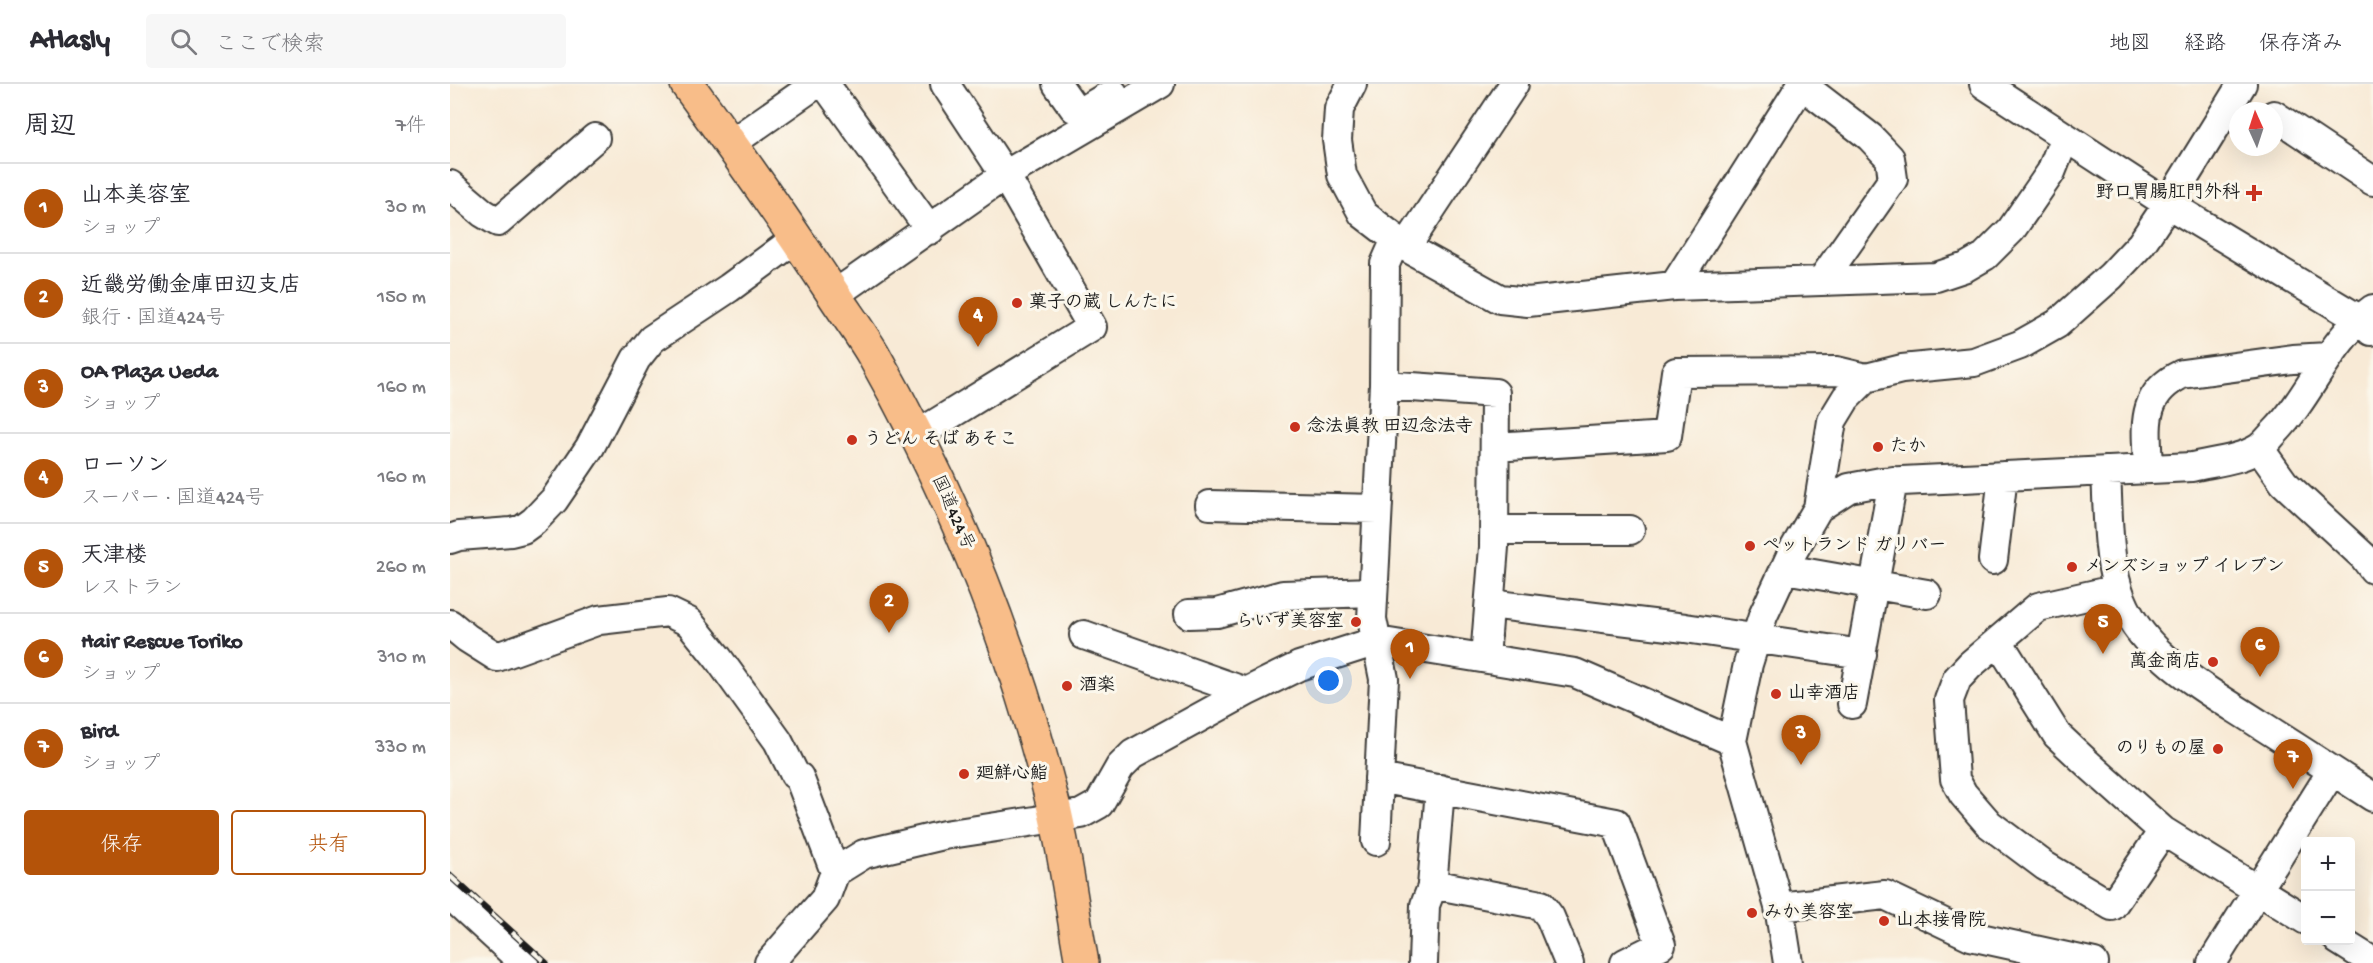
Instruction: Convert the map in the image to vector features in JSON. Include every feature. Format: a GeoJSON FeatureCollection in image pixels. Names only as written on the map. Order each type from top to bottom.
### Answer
{"type":"FeatureCollection","features":[{"type":"Feature","properties":{"kind":"highway","name":"国道424号"},"geometry":{"type":"LineString","coordinates":[[687,84],[797,238],[872,352],[917,435],[990,599],[1018,678],[1056,818],[1082,963]]}},
{"type":"Feature","properties":{"kind":"street"},"geometry":{"type":"LineString","coordinates":[[730,144],[816,84]]}},
{"type":"Feature","properties":{"kind":"street"},"geometry":{"type":"LineString","coordinates":[[825,84],[930,230]]}},
{"type":"Feature","properties":{"kind":"street"},"geometry":{"type":"LineString","coordinates":[[917,435],[1092,327],[1005,175],[945,84]]}},
{"type":"Feature","properties":{"kind":"street"},"geometry":{"type":"LineString","coordinates":[[1056,84],[1074,108],[1086,109],[1128,84]]}},
{"type":"Feature","properties":{"kind":"street"},"geometry":{"type":"LineString","coordinates":[[834,295],[930,230],[1005,175],[1160,84]]}},
{"type":"Feature","properties":{"kind":"street"},"geometry":{"type":"LineString","coordinates":[[1352,84],[1339,109],[1337,140],[1342,175],[1363,214],[1401,243],[1500,299],[1528,302],[1674,286],[1936,277],[1966,267],[1985,256],[2011,230],[2051,172],[2065,137]]}},
{"type":"Feature","properties":{"kind":"street"},"geometry":{"type":"LineString","coordinates":[[1376,841],[1384,679],[1372,619],[1384,384],[1385,264],[1514,84]]}},
{"type":"Feature","properties":{"kind":"street"},"geometry":{"type":"LineString","coordinates":[[1674,286],[1801,84],[1870,137],[1890,158],[1893,179],[1822,280]]}},
{"type":"Feature","properties":{"kind":"street"},"geometry":{"type":"LineString","coordinates":[[1818,508],[1849,488],[1893,481],[2148,470],[2192,467],[2233,458],[2259,448],[2289,418],[2328,357],[2368,320],[2168,204],[1984,84]]}},
{"type":"Feature","properties":{"kind":"street"},"geometry":{"type":"LineString","coordinates":[[1495,447],[1667,436],[1676,372],[1837,371],[1866,378],[1902,369],[1974,362],[2020,345],[2057,324],[2141,244],[2168,204],[2236,86],[2256,102]]}},
{"type":"Feature","properties":{"kind":"street"},"geometry":{"type":"LineString","coordinates":[[2283,121],[2373,181]]}},
{"type":"Feature","properties":{"kind":"street"},"geometry":{"type":"LineString","coordinates":[[450,185],[483,213],[498,222],[595,138]]}},
{"type":"Feature","properties":{"kind":"street"},"geometry":{"type":"LineString","coordinates":[[450,539],[459,536],[512,532],[534,521],[554,500],[590,447],[636,359],[652,339],[729,288],[797,238]]}},
{"type":"Feature","properties":{"kind":"street"},"geometry":{"type":"LineString","coordinates":[[2148,470],[2149,406],[2156,392],[2166,382],[2181,375],[2293,359],[2328,357]]}},
{"type":"Feature","properties":{"kind":"street"},"geometry":{"type":"LineString","coordinates":[[1788,963],[1779,907],[1732,741],[1748,664],[1763,616],[1818,508],[1832,421],[1846,398],[1866,378]]}},
{"type":"Feature","properties":{"kind":"street"},"geometry":{"type":"LineString","coordinates":[[1384,384],[1495,393],[1495,530],[1485,658]]}},
{"type":"Feature","properties":{"kind":"street"},"geometry":{"type":"LineString","coordinates":[[2259,448],[2284,483],[2364,557],[2373,569]]}},
{"type":"Feature","properties":{"kind":"street"},"geometry":{"type":"LineString","coordinates":[[2106,471],[2112,554],[2118,590],[2135,626],[2161,655],[2190,678],[2373,797]]}},
{"type":"Feature","properties":{"kind":"street"},"geometry":{"type":"LineString","coordinates":[[1993,560],[2003,476]]}},
{"type":"Feature","properties":{"kind":"street"},"geometry":{"type":"LineString","coordinates":[[1852,704],[1893,481]]}},
{"type":"Feature","properties":{"kind":"street"},"geometry":{"type":"LineString","coordinates":[[1209,505],[1377,509]]}},
{"type":"Feature","properties":{"kind":"street"},"geometry":{"type":"LineString","coordinates":[[1495,530],[1630,530]]}},
{"type":"Feature","properties":{"kind":"street"},"geometry":{"type":"LineString","coordinates":[[1785,569],[1927,594]]}},
{"type":"Feature","properties":{"kind":"street"},"geometry":{"type":"LineString","coordinates":[[2118,590],[2038,607],[1957,679],[1949,700],[1955,779],[1963,794],[1989,824],[2045,866],[2112,906],[2163,831]]}},
{"type":"Feature","properties":{"kind":"street"},"geometry":{"type":"LineString","coordinates":[[1189,614],[1217,613],[1283,595],[1373,592]]}},
{"type":"Feature","properties":{"kind":"street"},"geometry":{"type":"LineString","coordinates":[[1490,604],[1862,654]]}},
{"type":"Feature","properties":{"kind":"street"},"geometry":{"type":"LineString","coordinates":[[450,624],[497,657],[599,620],[668,612],[689,622],[778,741],[795,775],[799,777],[836,872]]}},
{"type":"Feature","properties":{"kind":"street"},"geometry":{"type":"LineString","coordinates":[[1084,635],[1246,692]]}},
{"type":"Feature","properties":{"kind":"street"},"geometry":{"type":"LineString","coordinates":[[770,963],[825,899],[836,872],[864,854],[944,835],[1081,814],[1099,804],[1120,767],[1133,754],[1246,692],[1299,666],[1377,640],[1575,673],[1732,741]]}},
{"type":"Feature","properties":{"kind":"street"},"geometry":{"type":"LineString","coordinates":[[1998,641],[2057,735],[2163,831],[2301,917]]}},
{"type":"Feature","properties":{"kind":"street"},"geometry":{"type":"LineString","coordinates":[[2212,963],[2332,771]]}},
{"type":"Feature","properties":{"kind":"street"},"geometry":{"type":"LineString","coordinates":[[1378,778],[1616,823],[1661,945],[1629,962]]}},
{"type":"Feature","properties":{"kind":"street"},"geometry":{"type":"LineString","coordinates":[[1424,963],[1425,905],[1432,884],[1440,789]]}},
{"type":"Feature","properties":{"kind":"street"},"geometry":{"type":"LineString","coordinates":[[1432,884],[1541,904],[1550,917],[1569,963]]}},
{"type":"Feature","properties":{"kind":"street"},"geometry":{"type":"LineString","coordinates":[[450,895],[524,963]]}},
{"type":"Feature","properties":{"kind":"street"},"geometry":{"type":"LineString","coordinates":[[1779,907],[1885,895],[1971,936],[2094,963]]}},
{"type":"Feature","properties":{"kind":"street"},"geometry":{"type":"LineString","coordinates":[[2346,945],[2373,962]]}},
{"type":"Feature","properties":{"kind":"railway"},"geometry":{"type":"LineString","coordinates":[[450,876],[546,963]]}},
{"type":"Feature","properties":{"kind":"place","name":"野口胃腸肛門外科"},"geometry":{"type":"Point","coordinates":[2254,193]}},
{"type":"Feature","properties":{"kind":"place","name":"菓子の蔵 しんたに"},"geometry":{"type":"Point","coordinates":[1017,303]}},
{"type":"Feature","properties":{"kind":"place","name":"ローソン"},"geometry":{"type":"Point","coordinates":[978,347]}},
{"type":"Feature","properties":{"kind":"place","name":"念法眞教 田辺念法寺"},"geometry":{"type":"Point","coordinates":[1295,427]}},
{"type":"Feature","properties":{"kind":"place","name":"うどん そば あそこ"},"geometry":{"type":"Point","coordinates":[852,440]}},
{"type":"Feature","properties":{"kind":"place","name":"たか"},"geometry":{"type":"Point","coordinates":[1878,447]}},
{"type":"Feature","properties":{"kind":"place","name":"ペットランド ガリバー"},"geometry":{"type":"Point","coordinates":[1750,546]}},
{"type":"Feature","properties":{"kind":"place","name":"メンズショップ イレブン"},"geometry":{"type":"Point","coordinates":[2072,567]}},
{"type":"Feature","properties":{"kind":"place","name":"らいず美容室"},"geometry":{"type":"Point","coordinates":[1356,622]}},
{"type":"Feature","properties":{"kind":"place","name":"近畿労働金庫田辺支店"},"geometry":{"type":"Point","coordinates":[889,633]}},
{"type":"Feature","properties":{"kind":"place","name":"天津楼"},"geometry":{"type":"Point","coordinates":[2103,654]}},
{"type":"Feature","properties":{"kind":"place","name":"萬金商店"},"geometry":{"type":"Point","coordinates":[2213,662]}},
{"type":"Feature","properties":{"kind":"place","name":"Hair Rescue Toriko"},"geometry":{"type":"Point","coordinates":[2260,677]}},
{"type":"Feature","properties":{"kind":"place","name":"山本美容室"},"geometry":{"type":"Point","coordinates":[1410,679]}},
{"type":"Feature","properties":{"kind":"place","name":"酒楽"},"geometry":{"type":"Point","coordinates":[1067,686]}},
{"type":"Feature","properties":{"kind":"place","name":"山幸酒店"},"geometry":{"type":"Point","coordinates":[1776,694]}},
{"type":"Feature","properties":{"kind":"place","name":"のりもの屋"},"geometry":{"type":"Point","coordinates":[2218,749]}},
{"type":"Feature","properties":{"kind":"place","name":"OA Plaza Ueda"},"geometry":{"type":"Point","coordinates":[1801,765]}},
{"type":"Feature","properties":{"kind":"place","name":"廻鮮心鮨"},"geometry":{"type":"Point","coordinates":[964,774]}},
{"type":"Feature","properties":{"kind":"place","name":"Bird"},"geometry":{"type":"Point","coordinates":[2293,789]}},
{"type":"Feature","properties":{"kind":"place","name":"みか美容室"},"geometry":{"type":"Point","coordinates":[1752,913]}},
{"type":"Feature","properties":{"kind":"place","name":"山本接骨院"},"geometry":{"type":"Point","coordinates":[1884,921]}}]}
